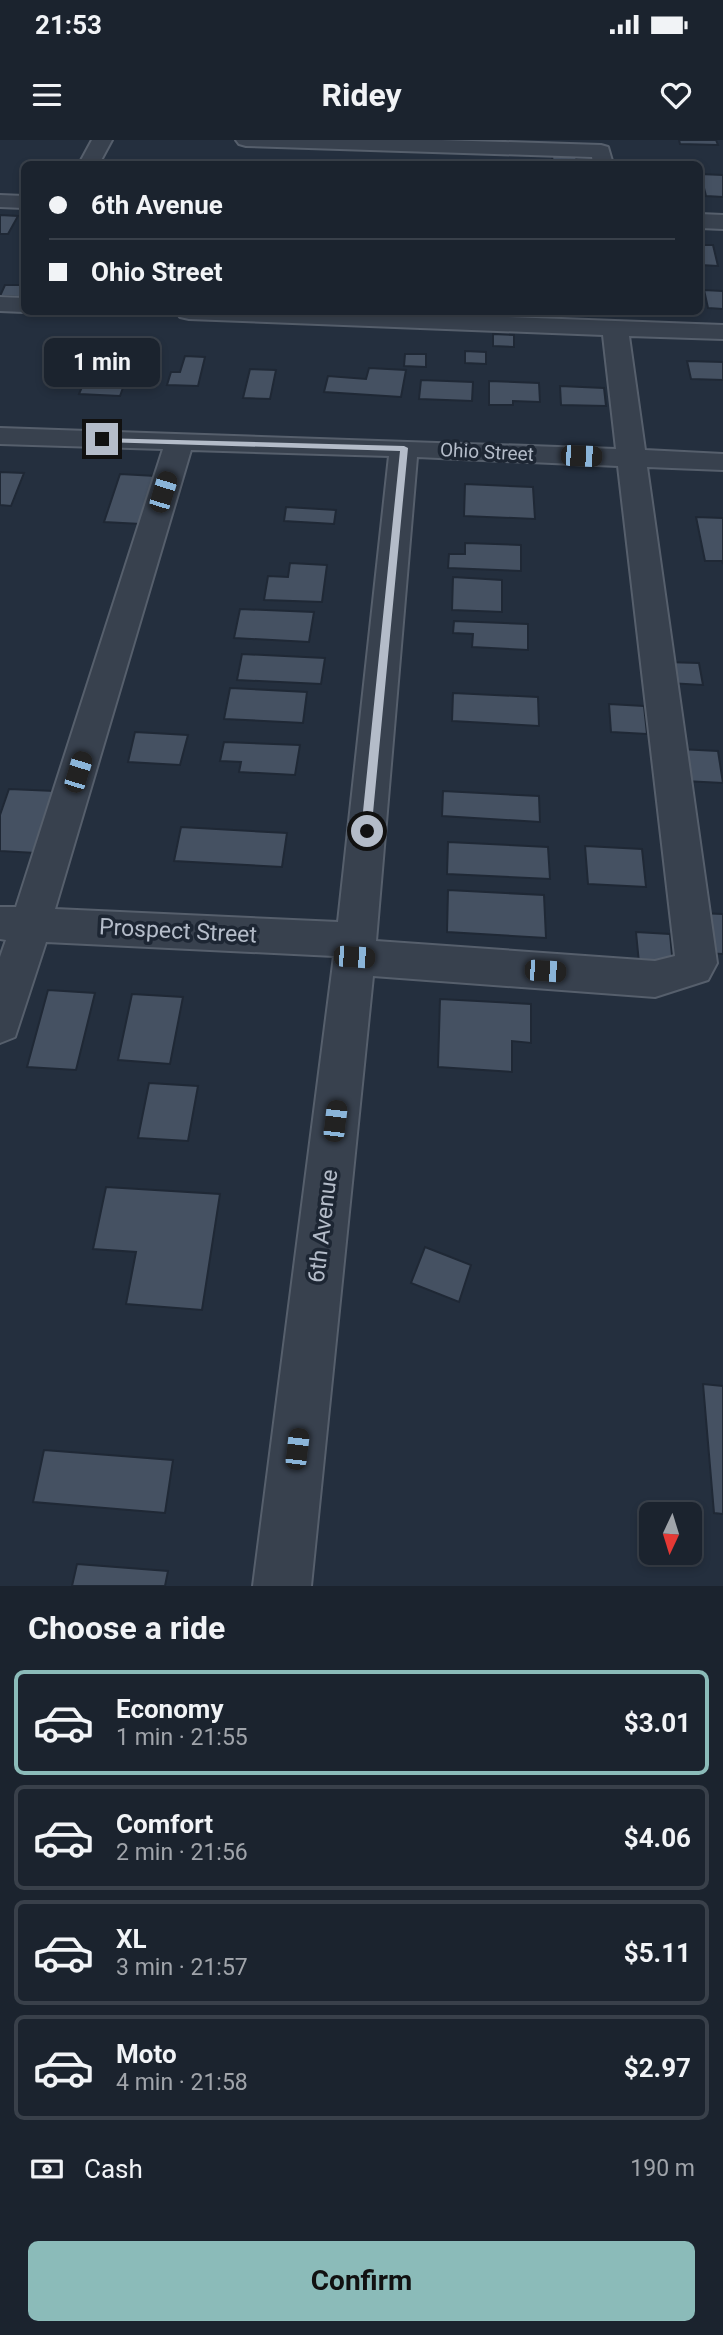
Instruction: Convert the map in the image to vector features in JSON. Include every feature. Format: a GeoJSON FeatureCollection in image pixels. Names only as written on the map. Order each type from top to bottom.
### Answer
{"type":"FeatureCollection","features":[{"type":"Feature","properties":{"kind":"street"},"geometry":{"type":"LineString","coordinates":[[91,161],[102,140]]}},
{"type":"Feature","properties":{"kind":"street"},"geometry":{"type":"LineString","coordinates":[[246,140],[602,158]]}},
{"type":"Feature","properties":{"kind":"street"},"geometry":{"type":"LineString","coordinates":[[703,221],[723,222]]}},
{"type":"Feature","properties":{"kind":"street"},"geometry":{"type":"LineString","coordinates":[[269,315],[723,332]]}},
{"type":"Feature","properties":{"kind":"street"},"geometry":{"type":"LineString","coordinates":[[615,328],[632,458]]}},
{"type":"Feature","properties":{"kind":"street","name":"Ohio Street"},"geometry":{"type":"LineString","coordinates":[[0,436],[404,448],[723,462]]}},
{"type":"Feature","properties":{"kind":"street"},"geometry":{"type":"LineString","coordinates":[[0,1024],[16,923],[178,442]]}},
{"type":"Feature","properties":{"kind":"street","name":"6th Avenue"},"geometry":{"type":"LineString","coordinates":[[282,1586],[355,949],[404,448]]}},
{"type":"Feature","properties":{"kind":"street","name":"Prospect Street"},"geometry":{"type":"LineString","coordinates":[[16,923],[355,949],[654,979],[693,968],[696,963],[632,458]]}},
{"type":"Feature","properties":{"kind":"building"},"geometry":{"type":"Polygon","coordinates":[[[679,140],[716,140],[718,145],[680,144],[679,140]]]}},
{"type":"Feature","properties":{"kind":"building"},"geometry":{"type":"Polygon","coordinates":[[[552,156],[576,156],[577,161],[553,161],[552,156]]]}},
{"type":"Feature","properties":{"kind":"building"},"geometry":{"type":"Polygon","coordinates":[[[703,174],[723,175],[723,197],[706,196],[703,174]]]}},
{"type":"Feature","properties":{"kind":"building"},"geometry":{"type":"Polygon","coordinates":[[[0,215],[18,216],[8,234],[0,234],[0,215]]]}},
{"type":"Feature","properties":{"kind":"building"},"geometry":{"type":"Polygon","coordinates":[[[703,245],[713,245],[718,266],[703,265],[703,245]]]}},
{"type":"Feature","properties":{"kind":"building"},"geometry":{"type":"Polygon","coordinates":[[[5,285],[21,285],[20,297],[0,296],[5,285]]]}},
{"type":"Feature","properties":{"kind":"building"},"geometry":{"type":"Polygon","coordinates":[[[704,290],[723,291],[723,309],[708,308],[704,290]]]}},
{"type":"Feature","properties":{"kind":"building"},"geometry":{"type":"Polygon","coordinates":[[[493,334],[514,335],[514,347],[493,346],[493,334]]]}},
{"type":"Feature","properties":{"kind":"building"},"geometry":{"type":"Polygon","coordinates":[[[465,351],[486,352],[486,364],[465,363],[465,351]]]}},
{"type":"Feature","properties":{"kind":"building"},"geometry":{"type":"Polygon","coordinates":[[[405,354],[426,354],[426,367],[404,366],[405,354]]]}},
{"type":"Feature","properties":{"kind":"building"},"geometry":{"type":"Polygon","coordinates":[[[95,356],[134,357],[120,396],[79,394],[95,356]]]}},
{"type":"Feature","properties":{"kind":"building"},"geometry":{"type":"Polygon","coordinates":[[[185,356],[205,357],[198,386],[167,385],[171,372],[180,372],[185,356]]]}},
{"type":"Feature","properties":{"kind":"building"},"geometry":{"type":"Polygon","coordinates":[[[687,361],[723,362],[723,380],[691,379],[687,361]]]}},
{"type":"Feature","properties":{"kind":"building"},"geometry":{"type":"Polygon","coordinates":[[[369,368],[406,370],[401,397],[324,392],[328,376],[366,379],[369,368]]]}},
{"type":"Feature","properties":{"kind":"building"},"geometry":{"type":"Polygon","coordinates":[[[250,369],[276,370],[270,399],[243,398],[250,369]]]}},
{"type":"Feature","properties":{"kind":"building"},"geometry":{"type":"Polygon","coordinates":[[[421,380],[473,382],[472,401],[419,399],[421,380]]]}},
{"type":"Feature","properties":{"kind":"building"},"geometry":{"type":"Polygon","coordinates":[[[489,381],[539,383],[540,402],[513,401],[513,405],[489,405],[489,381]]]}},
{"type":"Feature","properties":{"kind":"building"},"geometry":{"type":"Polygon","coordinates":[[[560,386],[604,388],[606,406],[561,405],[560,386]]]}},
{"type":"Feature","properties":{"kind":"building"},"geometry":{"type":"Polygon","coordinates":[[[0,472],[24,473],[11,506],[0,505],[0,472]]]}},
{"type":"Feature","properties":{"kind":"building"},"geometry":{"type":"Polygon","coordinates":[[[120,474],[156,476],[141,524],[104,522],[120,474]]]}},
{"type":"Feature","properties":{"kind":"building"},"geometry":{"type":"Polygon","coordinates":[[[465,484],[533,487],[535,519],[464,516],[465,484]]]}},
{"type":"Feature","properties":{"kind":"building"},"geometry":{"type":"Polygon","coordinates":[[[286,507],[336,510],[334,524],[284,521],[286,507]]]}},
{"type":"Feature","properties":{"kind":"building"},"geometry":{"type":"Polygon","coordinates":[[[696,517],[723,518],[723,564],[722,561],[705,561],[696,517]]]}},
{"type":"Feature","properties":{"kind":"building"},"geometry":{"type":"Polygon","coordinates":[[[465,543],[521,545],[521,571],[448,568],[449,554],[465,554],[465,543]]]}},
{"type":"Feature","properties":{"kind":"building"},"geometry":{"type":"Polygon","coordinates":[[[290,563],[327,565],[322,602],[264,600],[268,576],[288,577],[290,563]]]}},
{"type":"Feature","properties":{"kind":"building"},"geometry":{"type":"Polygon","coordinates":[[[453,577],[502,580],[502,612],[452,610],[453,577]]]}},
{"type":"Feature","properties":{"kind":"building"},"geometry":{"type":"Polygon","coordinates":[[[240,609],[314,612],[309,642],[234,638],[240,609]]]}},
{"type":"Feature","properties":{"kind":"building"},"geometry":{"type":"Polygon","coordinates":[[[454,621],[528,624],[528,650],[472,647],[473,634],[453,633],[454,621]]]}},
{"type":"Feature","properties":{"kind":"building"},"geometry":{"type":"Polygon","coordinates":[[[242,654],[325,658],[321,684],[237,680],[242,654]]]}},
{"type":"Feature","properties":{"kind":"building"},"geometry":{"type":"Polygon","coordinates":[[[665,662],[699,663],[703,685],[668,683],[665,662]]]}},
{"type":"Feature","properties":{"kind":"building"},"geometry":{"type":"Polygon","coordinates":[[[230,688],[307,692],[303,723],[224,719],[230,688]]]}},
{"type":"Feature","properties":{"kind":"building"},"geometry":{"type":"Polygon","coordinates":[[[453,693],[538,697],[539,726],[452,721],[453,693]]]}},
{"type":"Feature","properties":{"kind":"building"},"geometry":{"type":"Polygon","coordinates":[[[609,704],[644,706],[647,734],[611,732],[609,704]]]}},
{"type":"Feature","properties":{"kind":"building"},"geometry":{"type":"Polygon","coordinates":[[[135,732],[188,735],[180,765],[128,762],[135,732]]]}},
{"type":"Feature","properties":{"kind":"building"},"geometry":{"type":"Polygon","coordinates":[[[224,742],[300,745],[295,775],[239,772],[241,762],[220,761],[224,742]]]}},
{"type":"Feature","properties":{"kind":"building"},"geometry":{"type":"Polygon","coordinates":[[[679,749],[718,751],[723,783],[684,781],[679,749]]]}},
{"type":"Feature","properties":{"kind":"building"},"geometry":{"type":"Polygon","coordinates":[[[9,789],[55,791],[36,853],[0,851],[0,815],[9,789]]]}},
{"type":"Feature","properties":{"kind":"building"},"geometry":{"type":"Polygon","coordinates":[[[443,791],[539,796],[540,822],[442,816],[443,791]]]}},
{"type":"Feature","properties":{"kind":"building"},"geometry":{"type":"Polygon","coordinates":[[[181,827],[287,833],[282,867],[174,861],[181,827]]]}},
{"type":"Feature","properties":{"kind":"building"},"geometry":{"type":"Polygon","coordinates":[[[448,842],[548,847],[550,879],[447,874],[448,842]]]}},
{"type":"Feature","properties":{"kind":"building"},"geometry":{"type":"Polygon","coordinates":[[[585,846],[642,849],[646,887],[588,884],[585,846]]]}},
{"type":"Feature","properties":{"kind":"building"},"geometry":{"type":"Polygon","coordinates":[[[448,890],[544,895],[546,938],[447,932],[448,890]]]}},
{"type":"Feature","properties":{"kind":"building"},"geometry":{"type":"Polygon","coordinates":[[[698,913],[723,914],[723,954],[704,953],[698,913]]]}},
{"type":"Feature","properties":{"kind":"building"},"geometry":{"type":"Polygon","coordinates":[[[636,932],[670,934],[673,966],[639,963],[636,932]]]}},
{"type":"Feature","properties":{"kind":"building"},"geometry":{"type":"Polygon","coordinates":[[[48,990],[95,993],[76,1070],[27,1067],[48,990]]]}},
{"type":"Feature","properties":{"kind":"building"},"geometry":{"type":"Polygon","coordinates":[[[132,994],[183,997],[170,1064],[118,1060],[132,994]]]}},
{"type":"Feature","properties":{"kind":"building"},"geometry":{"type":"Polygon","coordinates":[[[440,999],[531,1004],[531,1043],[512,1041],[512,1072],[438,1067],[440,999]]]}},
{"type":"Feature","properties":{"kind":"building"},"geometry":{"type":"Polygon","coordinates":[[[149,1083],[198,1086],[188,1141],[138,1138],[149,1083]]]}},
{"type":"Feature","properties":{"kind":"building"},"geometry":{"type":"Polygon","coordinates":[[[106,1187],[220,1194],[202,1310],[126,1304],[136,1252],[93,1249],[106,1187]]]}},
{"type":"Feature","properties":{"kind":"building"},"geometry":{"type":"Polygon","coordinates":[[[425,1247],[471,1265],[459,1302],[411,1283],[425,1247]]]}},
{"type":"Feature","properties":{"kind":"building"},"geometry":{"type":"Polygon","coordinates":[[[703,1384],[723,1386],[723,1514],[714,1513],[703,1384]]]}},
{"type":"Feature","properties":{"kind":"building"},"geometry":{"type":"Polygon","coordinates":[[[44,1450],[173,1460],[165,1513],[33,1502],[44,1450]]]}},
{"type":"Feature","properties":{"kind":"building"},"geometry":{"type":"Polygon","coordinates":[[[77,1564],[168,1571],[165,1586],[72,1586],[77,1564]]]}},
{"type":"Feature","properties":{"kind":"route"},"geometry":{"type":"LineString","coordinates":[[102,439],[404,448],[367,831]]}}]}
